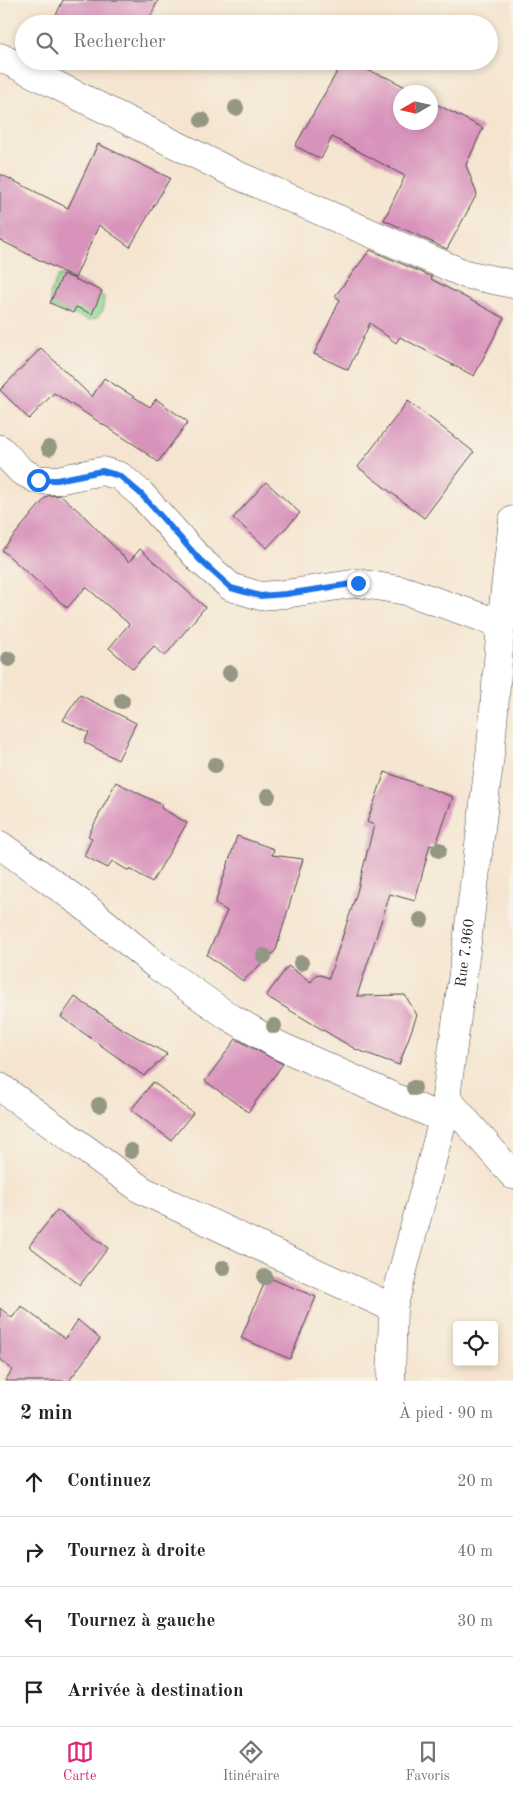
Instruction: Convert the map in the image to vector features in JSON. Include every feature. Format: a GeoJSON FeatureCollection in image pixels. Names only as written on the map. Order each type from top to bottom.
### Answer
{"type":"FeatureCollection","features":[{"type":"Feature","properties":{"kind":"street"},"geometry":{"type":"LineString","coordinates":[[0,57],[15,64]]}},
{"type":"Feature","properties":{"kind":"street"},"geometry":{"type":"LineString","coordinates":[[26,70],[237,175],[465,274],[513,284]]}},
{"type":"Feature","properties":{"kind":"street"},"geometry":{"type":"LineString","coordinates":[[0,449],[21,470],[38,480],[57,480],[102,471],[120,476],[141,494],[200,560],[231,588],[260,596],[358,583],[406,592],[501,624]]}},
{"type":"Feature","properties":{"kind":"street","name":"Rue 7.960"},"geometry":{"type":"LineString","coordinates":[[391,1381],[393,1308],[444,1108],[490,757],[501,624],[513,520]]}},
{"type":"Feature","properties":{"kind":"street"},"geometry":{"type":"LineString","coordinates":[[0,845],[82,904],[157,966],[228,1016],[278,1045],[444,1108],[513,1175]]}},
{"type":"Feature","properties":{"kind":"street"},"geometry":{"type":"LineString","coordinates":[[0,1087],[142,1190],[393,1308]]}},
{"type":"Feature","properties":{"kind":"green space"},"geometry":{"type":"Polygon","coordinates":[[[65,274],[94,288],[104,297],[103,310],[97,318],[89,320],[51,307],[50,294],[58,276],[65,274]]]}},
{"type":"Feature","properties":{"kind":"building"},"geometry":{"type":"Polygon","coordinates":[[[63,0],[158,0],[151,15],[56,15],[63,0]]]}},
{"type":"Feature","properties":{"kind":"building"},"geometry":{"type":"Polygon","coordinates":[[[338,70],[367,70],[402,85],[393,85],[393,130],[438,130],[438,105],[483,128],[466,165],[477,194],[447,249],[384,220],[405,176],[332,137],[321,159],[295,146],[338,70]]]}},
{"type":"Feature","properties":{"kind":"building"},"geometry":{"type":"Polygon","coordinates":[[[98,144],[170,178],[130,247],[99,225],[75,278],[0,240],[0,174],[68,208],[98,144]]]}},
{"type":"Feature","properties":{"kind":"building"},"geometry":{"type":"Polygon","coordinates":[[[370,250],[432,277],[431,279],[504,318],[474,376],[400,337],[396,343],[370,323],[348,370],[314,354],[340,300],[335,296],[370,250]]]}},
{"type":"Feature","properties":{"kind":"building"},"geometry":{"type":"Polygon","coordinates":[[[63,274],[102,291],[92,314],[76,307],[73,313],[50,303],[63,274]]]}},
{"type":"Feature","properties":{"kind":"building"},"geometry":{"type":"Polygon","coordinates":[[[41,348],[92,397],[104,378],[150,407],[156,399],[188,422],[158,462],[54,393],[29,419],[0,390],[41,348]]]}},
{"type":"Feature","properties":{"kind":"building"},"geometry":{"type":"Polygon","coordinates":[[[408,401],[474,452],[424,518],[358,467],[408,401]]]}},
{"type":"Feature","properties":{"kind":"building"},"geometry":{"type":"Polygon","coordinates":[[[266,482],[300,513],[267,548],[233,518],[266,482]]]}},
{"type":"Feature","properties":{"kind":"building"},"geometry":{"type":"Polygon","coordinates":[[[61,495],[129,562],[140,549],[205,607],[165,656],[154,646],[133,669],[109,648],[129,624],[86,587],[67,608],[2,550],[47,496],[61,495]]]}},
{"type":"Feature","properties":{"kind":"building"},"geometry":{"type":"Polygon","coordinates":[[[80,695],[136,723],[118,760],[84,742],[89,733],[63,720],[80,695]]]}},
{"type":"Feature","properties":{"kind":"building"},"geometry":{"type":"Polygon","coordinates":[[[385,772],[453,797],[435,847],[430,845],[415,901],[390,894],[357,996],[405,995],[417,1015],[399,1065],[355,1049],[266,996],[288,966],[311,982],[317,974],[329,978],[357,892],[374,825],[367,822],[385,772]]]}},
{"type":"Feature","properties":{"kind":"building"},"geometry":{"type":"Polygon","coordinates":[[[116,782],[162,805],[161,808],[187,823],[152,882],[112,861],[108,868],[84,856],[92,838],[88,836],[116,782]]]}},
{"type":"Feature","properties":{"kind":"building"},"geometry":{"type":"Polygon","coordinates":[[[237,836],[274,849],[272,855],[303,859],[276,950],[243,981],[207,955],[227,911],[215,904],[237,836]]]}},
{"type":"Feature","properties":{"kind":"building"},"geometry":{"type":"Polygon","coordinates":[[[75,997],[119,1027],[167,1054],[144,1076],[61,1017],[75,997]]]}},
{"type":"Feature","properties":{"kind":"building"},"geometry":{"type":"Polygon","coordinates":[[[236,1039],[283,1064],[248,1112],[205,1081],[236,1039]]]}},
{"type":"Feature","properties":{"kind":"building"},"geometry":{"type":"Polygon","coordinates":[[[153,1082],[193,1113],[171,1140],[131,1110],[153,1082]]]}},
{"type":"Feature","properties":{"kind":"building"},"geometry":{"type":"Polygon","coordinates":[[[57,1210],[108,1248],[80,1285],[29,1246],[57,1210]]]}},
{"type":"Feature","properties":{"kind":"building"},"geometry":{"type":"Polygon","coordinates":[[[267,1277],[316,1297],[290,1359],[241,1338],[267,1277]]]}},
{"type":"Feature","properties":{"kind":"building"},"geometry":{"type":"Polygon","coordinates":[[[21,1306],[65,1339],[78,1320],[100,1339],[69,1381],[5,1381],[12,1370],[0,1360],[0,1308],[12,1318],[21,1306]]]}},
{"type":"Feature","properties":{"kind":"route"},"geometry":{"type":"LineString","coordinates":[[38,480],[57,480],[102,471],[120,476],[141,494],[200,560],[231,588],[260,596],[358,583]]}}]}
